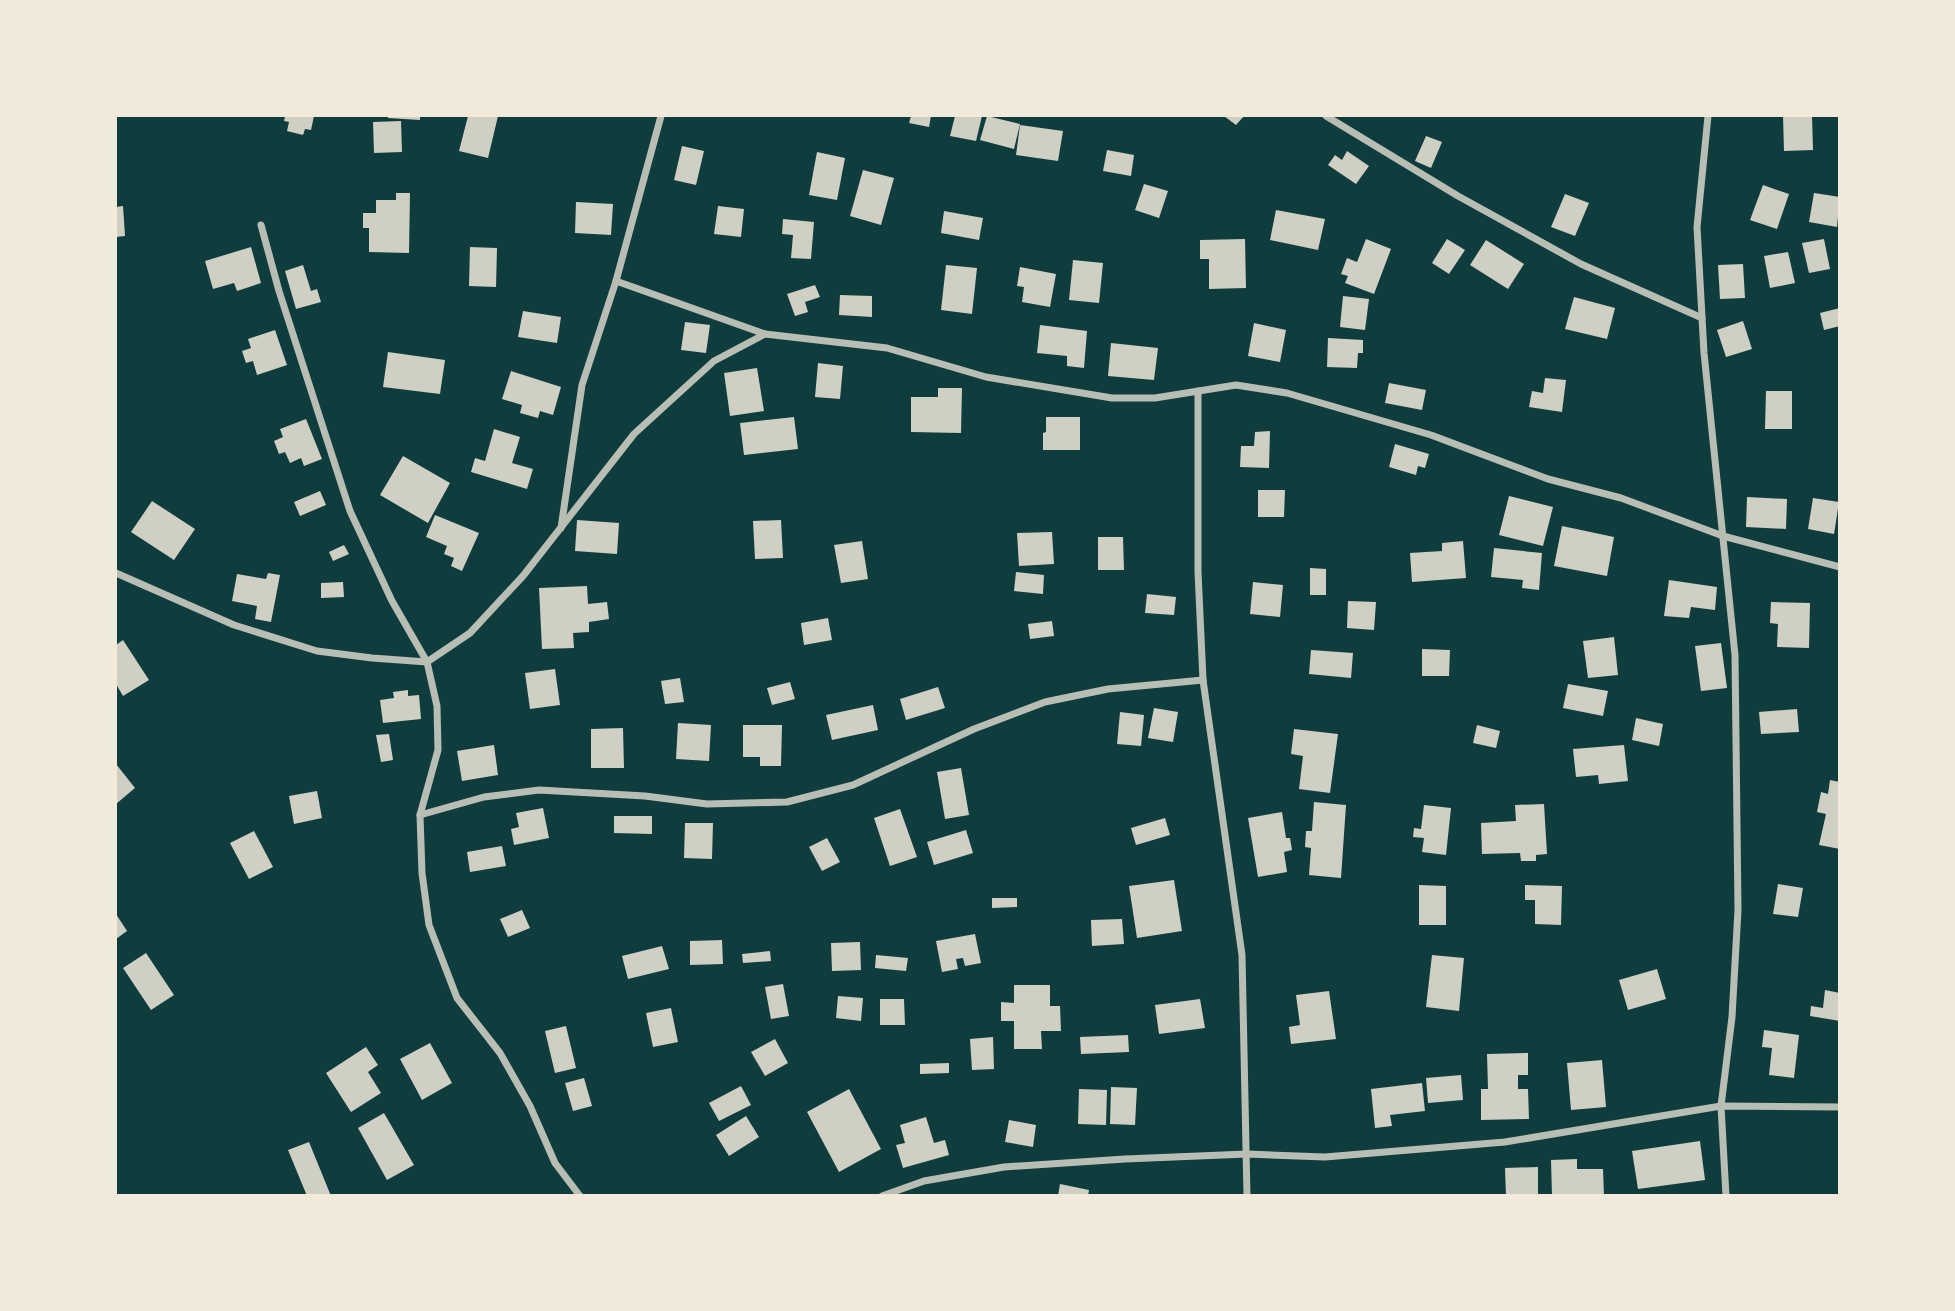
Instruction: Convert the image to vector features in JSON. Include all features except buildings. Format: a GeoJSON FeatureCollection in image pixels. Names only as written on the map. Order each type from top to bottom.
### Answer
{"type":"FeatureCollection","features":[{"type":"Feature","properties":{"kind":"street"},"geometry":{"type":"LineString","coordinates":[[561,529],[582,385],[616,281],[660,116]]}},
{"type":"Feature","properties":{"kind":"street"},"geometry":{"type":"LineString","coordinates":[[1326,116],[1458,197],[1581,264],[1702,318]]}},
{"type":"Feature","properties":{"kind":"street"},"geometry":{"type":"LineString","coordinates":[[1708,116],[1697,227],[1704,353],[1735,654],[1738,910],[1731,1017],[1721,1106],[1726,1195]]}},
{"type":"Feature","properties":{"kind":"street"},"geometry":{"type":"LineString","coordinates":[[261,225],[279,291],[350,511],[391,601],[427,663],[437,706],[438,750],[420,815],[422,873],[429,925],[457,998],[500,1053],[530,1106],[555,1163],[580,1195]]}},
{"type":"Feature","properties":{"kind":"street"},"geometry":{"type":"LineString","coordinates":[[616,281],[765,334],[887,348],[986,377],[1112,398],[1155,398],[1236,385],[1287,393],[1431,435],[1548,479],[1621,498],[1723,536],[1839,567]]}},
{"type":"Feature","properties":{"kind":"street"},"geometry":{"type":"LineString","coordinates":[[116,573],[234,625],[317,651],[427,663],[470,633],[523,576],[634,434],[714,360],[765,334]]}},
{"type":"Feature","properties":{"kind":"street"},"geometry":{"type":"LineString","coordinates":[[1198,391],[1198,572],[1203,680],[1242,955],[1247,1195]]}},
{"type":"Feature","properties":{"kind":"street"},"geometry":{"type":"LineString","coordinates":[[420,815],[484,797],[539,790],[645,796],[707,804],[788,802],[853,785],[974,729],[1045,702],[1108,689],[1203,680]]}},
{"type":"Feature","properties":{"kind":"street"},"geometry":{"type":"LineString","coordinates":[[882,1195],[924,1181],[1004,1167],[1247,1154],[1325,1157],[1505,1142],[1721,1106],[1839,1107]]}}]}
